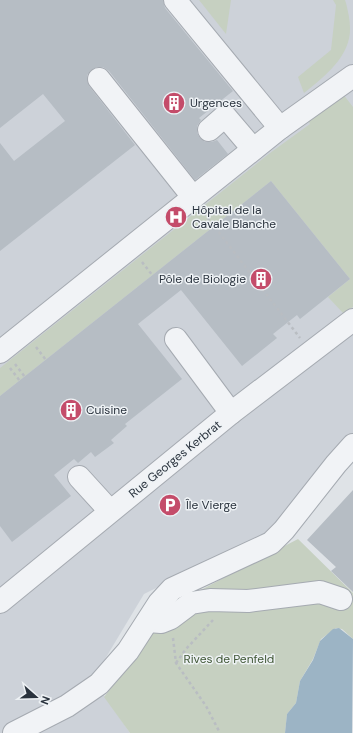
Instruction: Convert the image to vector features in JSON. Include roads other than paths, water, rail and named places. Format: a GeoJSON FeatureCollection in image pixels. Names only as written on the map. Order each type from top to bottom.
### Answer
{"type":"FeatureCollection","features":[{"type":"Feature","properties":{"kind":"lane"},"geometry":{"type":"LineString","coordinates":[[175,0],[280,128]]}},
{"type":"Feature","properties":{"kind":"lane"},"geometry":{"type":"LineString","coordinates":[[10,360],[193,197],[280,128],[353,76]]}},
{"type":"Feature","properties":{"kind":"lane"},"geometry":{"type":"LineString","coordinates":[[99,80],[193,197]]}},
{"type":"Feature","properties":{"kind":"lane"},"geometry":{"type":"LineString","coordinates":[[209,130],[225,116],[253,149]]}},
{"type":"Feature","properties":{"kind":"lane","name":"Rue Georges Kerbrat"},"geometry":{"type":"LineString","coordinates":[[0,602],[231,413],[353,320]]}},
{"type":"Feature","properties":{"kind":"lane"},"geometry":{"type":"LineString","coordinates":[[176,339],[231,413]]}},
{"type":"Feature","properties":{"kind":"lane"},"geometry":{"type":"LineString","coordinates":[[14,733],[67,706],[99,684],[128,651],[159,603],[172,589],[271,543],[284,530],[336,464],[353,445]]}},
{"type":"Feature","properties":{"kind":"lane"},"geometry":{"type":"LineString","coordinates":[[78,477],[110,512]]}},
{"type":"Feature","properties":{"kind":"lane"},"geometry":{"type":"LineString","coordinates":[[148,621],[161,622],[171,618],[191,603],[210,600],[248,601],[320,592],[341,599]]}},
{"type":"Feature","properties":{"kind":"water","name":"Rives de Penfeld"},"geometry":{"type":"Polygon","coordinates":[[[339,628],[353,639],[352,733],[285,733],[287,714],[296,703],[300,681],[313,660],[320,641],[333,629],[339,628]]]}},
{"type":"Feature","properties":{"kind":"place","name":"Urgences"},"geometry":{"type":"Point","coordinates":[174,103]}},
{"type":"Feature","properties":{"kind":"place","name":"Hôpital de la Cavale Blanche"},"geometry":{"type":"Point","coordinates":[176,217]}},
{"type":"Feature","properties":{"kind":"place","name":"Pôle de Biologie"},"geometry":{"type":"Point","coordinates":[261,279]}},
{"type":"Feature","properties":{"kind":"place","name":"Cuisine"},"geometry":{"type":"Point","coordinates":[71,410]}},
{"type":"Feature","properties":{"kind":"place","name":"Île Vierge"},"geometry":{"type":"Point","coordinates":[170,505]}}]}
